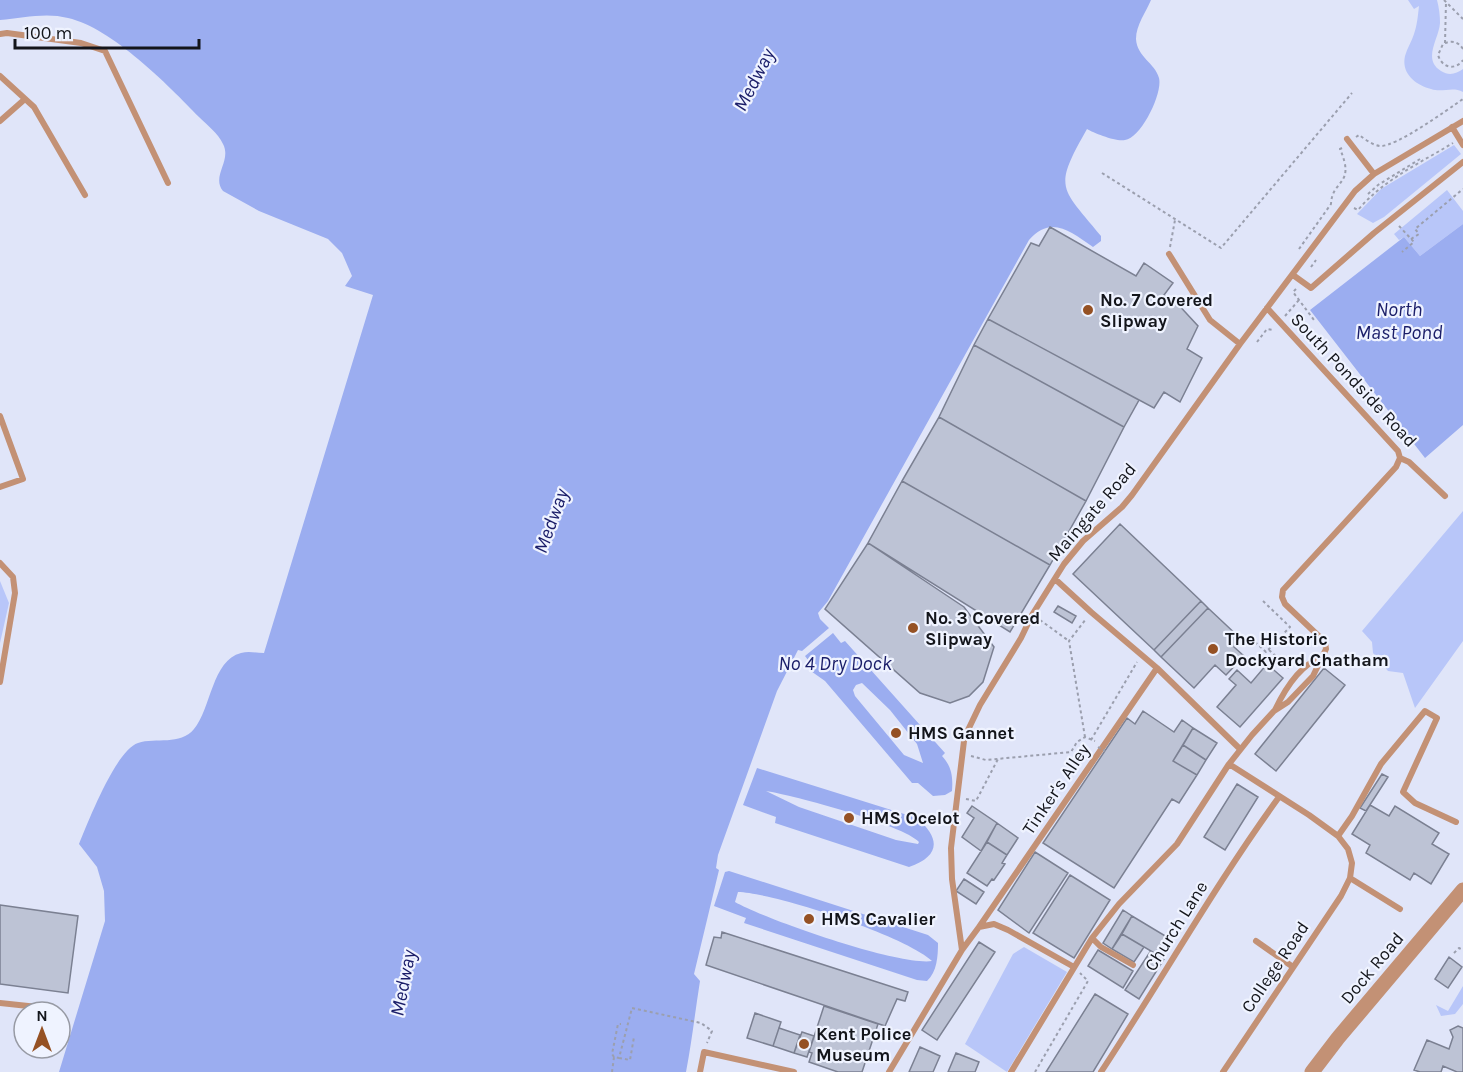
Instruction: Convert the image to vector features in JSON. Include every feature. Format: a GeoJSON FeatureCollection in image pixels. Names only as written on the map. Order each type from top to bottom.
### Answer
{"type":"FeatureCollection","features":[{"type":"Feature","properties":{"kind":"street","name":"Dock Road"},"geometry":{"type":"LineString","coordinates":[[1312,1072],[1463,890]]}},
{"type":"Feature","properties":{"kind":"lane"},"geometry":{"type":"LineString","coordinates":[[0,34],[81,43],[105,51],[168,183]]}},
{"type":"Feature","properties":{"kind":"lane"},"geometry":{"type":"LineString","coordinates":[[0,76],[34,107],[85,195]]}},
{"type":"Feature","properties":{"kind":"lane"},"geometry":{"type":"LineString","coordinates":[[0,121],[25,99]]}},
{"type":"Feature","properties":{"kind":"lane","name":"Maingate Road"},"geometry":{"type":"LineString","coordinates":[[962,950],[952,879],[951,848],[968,729],[1032,615],[1079,545],[1128,500],[1348,198],[1374,174],[1462,120]]}},
{"type":"Feature","properties":{"kind":"lane"},"geometry":{"type":"LineString","coordinates":[[1452,127],[1461,142]]}},
{"type":"Feature","properties":{"kind":"lane"},"geometry":{"type":"LineString","coordinates":[[1347,139],[1374,174]]}},
{"type":"Feature","properties":{"kind":"lane"},"geometry":{"type":"LineString","coordinates":[[1293,275],[1311,288],[1393,218],[1462,166]]}},
{"type":"Feature","properties":{"kind":"lane"},"geometry":{"type":"LineString","coordinates":[[1169,254],[1210,320],[1240,344]]}},
{"type":"Feature","properties":{"kind":"lane","name":"South Pondside Road"},"geometry":{"type":"LineString","coordinates":[[1267,308],[1398,451],[1400,458],[1409,462],[1445,496]]}},
{"type":"Feature","properties":{"kind":"lane"},"geometry":{"type":"LineString","coordinates":[[0,416],[23,479],[0,487]]}},
{"type":"Feature","properties":{"kind":"lane"},"geometry":{"type":"LineString","coordinates":[[1011,1072],[1092,938],[1119,904],[1176,844],[1240,749],[1274,711],[1301,690],[1319,667],[1320,658],[1326,649],[1325,642],[1285,604],[1282,597],[1283,590],[1396,467],[1400,458]]}},
{"type":"Feature","properties":{"kind":"lane"},"geometry":{"type":"LineString","coordinates":[[0,562],[13,577],[15,593],[0,682]]}},
{"type":"Feature","properties":{"kind":"lane"},"geometry":{"type":"LineString","coordinates":[[1055,579],[1157,668],[1240,749]]}},
{"type":"Feature","properties":{"kind":"lane"},"geometry":{"type":"LineString","coordinates":[[1274,711],[1282,693],[1299,673],[1312,661],[1320,658]]}},
{"type":"Feature","properties":{"kind":"lane","name":"Tinker's Alley"},"geometry":{"type":"LineString","coordinates":[[962,950],[1157,668]]}},
{"type":"Feature","properties":{"kind":"lane"},"geometry":{"type":"LineString","coordinates":[[1338,836],[1381,764],[1425,711],[1437,718],[1403,792],[1415,803],[1456,822]]}},
{"type":"Feature","properties":{"kind":"lane"},"geometry":{"type":"LineString","coordinates":[[1229,764],[1338,836],[1348,849],[1352,862],[1350,878],[1400,909]]}},
{"type":"Feature","properties":{"kind":"lane","name":"Church Lane"},"geometry":{"type":"LineString","coordinates":[[1101,1072],[1247,841],[1279,797]]}},
{"type":"Feature","properties":{"kind":"lane","name":"College Road"},"geometry":{"type":"LineString","coordinates":[[1223,1072],[1341,896],[1350,878]]}},
{"type":"Feature","properties":{"kind":"lane"},"geometry":{"type":"LineString","coordinates":[[979,927],[994,924],[1074,967]]}},
{"type":"Feature","properties":{"kind":"lane"},"geometry":{"type":"LineString","coordinates":[[1092,938],[1101,947],[1133,965]]}},
{"type":"Feature","properties":{"kind":"lane"},"geometry":{"type":"LineString","coordinates":[[1256,941],[1293,967]]}},
{"type":"Feature","properties":{"kind":"lane"},"geometry":{"type":"LineString","coordinates":[[890,1072],[962,950]]}},
{"type":"Feature","properties":{"kind":"lane"},"geometry":{"type":"LineString","coordinates":[[700,1072],[704,1052],[794,1072]]}},
{"type":"Feature","properties":{"kind":"path"},"geometry":{"type":"LineString","coordinates":[[1445,1],[1463,19]]}},
{"type":"Feature","properties":{"kind":"path"},"geometry":{"type":"LineString","coordinates":[[1445,1],[1445,43]]}},
{"type":"Feature","properties":{"kind":"path"},"geometry":{"type":"LineString","coordinates":[[1463,49],[1454,41],[1445,43],[1438,51],[1441,63],[1449,67],[1462,65],[1463,60]]}},
{"type":"Feature","properties":{"kind":"path"},"geometry":{"type":"LineString","coordinates":[[1102,173],[1221,248],[1352,93]]}},
{"type":"Feature","properties":{"kind":"path"},"geometry":{"type":"LineString","coordinates":[[1447,142],[1378,185],[1354,208],[1358,210],[1382,186],[1461,142]]}},
{"type":"Feature","properties":{"kind":"path"},"geometry":{"type":"LineString","coordinates":[[1411,239],[1419,234],[1415,229],[1463,189]]}},
{"type":"Feature","properties":{"kind":"path"},"geometry":{"type":"LineString","coordinates":[[1393,218],[1413,242],[1402,252]]}},
{"type":"Feature","properties":{"kind":"path"},"geometry":{"type":"LineString","coordinates":[[1169,254],[1175,220]]}},
{"type":"Feature","properties":{"kind":"path"},"geometry":{"type":"LineString","coordinates":[[1311,267],[1317,259]]}},
{"type":"Feature","properties":{"kind":"path"},"geometry":{"type":"LineString","coordinates":[[1301,281],[1293,292],[1314,320]]}},
{"type":"Feature","properties":{"kind":"path"},"geometry":{"type":"LineString","coordinates":[[1286,315],[1299,300]]}},
{"type":"Feature","properties":{"kind":"path"},"geometry":{"type":"LineString","coordinates":[[1257,342],[1267,329],[1280,333]]}},
{"type":"Feature","properties":{"kind":"path"},"geometry":{"type":"LineString","coordinates":[[1255,642],[1265,652],[1290,626],[1263,601]]}},
{"type":"Feature","properties":{"kind":"path"},"geometry":{"type":"LineString","coordinates":[[1085,737],[1070,641],[1091,612]]}},
{"type":"Feature","properties":{"kind":"path"},"geometry":{"type":"LineString","coordinates":[[1032,615],[1070,641]]}},
{"type":"Feature","properties":{"kind":"path"},"geometry":{"type":"LineString","coordinates":[[1268,650],[1288,668],[1299,673]]}},
{"type":"Feature","properties":{"kind":"path"},"geometry":{"type":"LineString","coordinates":[[1091,740],[1142,655]]}},
{"type":"Feature","properties":{"kind":"path"},"geometry":{"type":"LineString","coordinates":[[1085,737],[1095,741]]}},
{"type":"Feature","properties":{"kind":"path"},"geometry":{"type":"LineString","coordinates":[[963,753],[986,760],[1071,752],[1077,742],[1085,737]]}},
{"type":"Feature","properties":{"kind":"path"},"geometry":{"type":"LineString","coordinates":[[1098,747],[1105,751]]}},
{"type":"Feature","properties":{"kind":"path"},"geometry":{"type":"LineString","coordinates":[[958,797],[976,801],[998,759]]}},
{"type":"Feature","properties":{"kind":"path"},"geometry":{"type":"LineString","coordinates":[[1454,952],[1459,948],[1463,950]]}},
{"type":"Feature","properties":{"kind":"path"},"geometry":{"type":"LineString","coordinates":[[1035,1072],[1088,981]]}},
{"type":"Feature","properties":{"kind":"path"},"geometry":{"type":"LineString","coordinates":[[619,1058],[632,1008],[701,1023]]}},
{"type":"Feature","properties":{"kind":"path"},"geometry":{"type":"LineString","coordinates":[[612,1072],[614,1057],[612,1054],[618,1024],[621,1024]]}},
{"type":"Feature","properties":{"kind":"path"},"geometry":{"type":"LineString","coordinates":[[614,1057],[630,1060],[634,1037]]}},
{"type":"Feature","properties":{"kind":"shaded area"},"geometry":{"type":"Polygon","coordinates":[[[1408,0],[1437,0],[1440,23],[1433,48],[1433,61],[1435,66],[1447,74],[1463,69],[1463,92],[1425,87],[1415,82],[1405,68],[1405,56],[1415,31],[1419,6],[1414,9],[1408,0]]]}},
{"type":"Feature","properties":{"kind":"shaded area"},"geometry":{"type":"Polygon","coordinates":[[[1454,145],[1461,154],[1384,217],[1373,223],[1357,214],[1381,189],[1454,145]]]}},
{"type":"Feature","properties":{"kind":"shaded area"},"geometry":{"type":"Polygon","coordinates":[[[1447,190],[1463,211],[1463,224],[1420,256],[1404,237],[1399,240],[1394,234],[1447,190]]]}},
{"type":"Feature","properties":{"kind":"shaded area"},"geometry":{"type":"Polygon","coordinates":[[[1463,511],[1463,641],[1415,708],[1403,673],[1388,671],[1373,653],[1372,642],[1362,631],[1463,511]]]}},
{"type":"Feature","properties":{"kind":"shaded area"},"geometry":{"type":"Polygon","coordinates":[[[0,581],[9,603],[0,643],[0,581]]]}},
{"type":"Feature","properties":{"kind":"shaded area"},"geometry":{"type":"Polygon","coordinates":[[[1024,947],[1067,972],[1007,1072],[965,1044],[1013,954],[1024,947]]]}},
{"type":"Feature","properties":{"kind":"shaded area"},"geometry":{"type":"Polygon","coordinates":[[[1463,986],[1463,1004],[1455,1014],[1441,1016],[1436,1005],[1448,1011],[1463,986]]]}},
{"type":"Feature","properties":{"kind":"water","name":"Medway"},"geometry":{"type":"Polygon","coordinates":[[[0,0],[1151,0],[1136,34],[1139,51],[1154,68],[1159,78],[1158,94],[1150,114],[1138,132],[1125,140],[1100,135],[1087,129],[1069,164],[1066,176],[1066,186],[1070,196],[1101,236],[1101,241],[1093,247],[1068,231],[1053,227],[1037,232],[1029,240],[828,601],[818,613],[820,619],[829,628],[802,651],[798,650],[777,691],[718,855],[716,868],[719,870],[694,974],[700,981],[686,1072],[59,1072],[63,1060],[72,1060],[72,1029],[105,921],[104,891],[97,867],[79,844],[112,772],[130,748],[145,741],[182,738],[188,734],[200,720],[218,675],[231,657],[241,653],[264,653],[373,295],[345,286],[352,276],[342,253],[328,239],[259,211],[223,191],[219,180],[225,150],[221,140],[172,89],[121,45],[85,24],[60,16],[43,15],[0,20],[0,0]]]}},
{"type":"Feature","properties":{"kind":"water","name":"North Mast Pond"},"geometry":{"type":"Polygon","coordinates":[[[1463,224],[1463,425],[1425,458],[1310,310],[1404,237],[1420,256],[1463,224]]]}},
{"type":"Feature","properties":{"kind":"water","name":"No 4 Dry Dock"},"geometry":{"type":"Polygon","coordinates":[[[833,633],[841,643],[845,641],[945,753],[942,756],[951,772],[952,791],[945,795],[933,796],[918,783],[912,783],[825,681],[808,669],[811,664],[805,656],[833,633]],[[862,683],[856,685],[853,690],[855,696],[904,755],[923,763],[917,744],[890,710],[862,683]]]}},
{"type":"Feature","properties":{"kind":"water"},"geometry":{"type":"Polygon","coordinates":[[[757,768],[917,818],[930,833],[934,846],[927,858],[909,867],[775,823],[776,817],[743,805],[757,768]],[[766,791],[799,807],[896,840],[918,844],[919,842],[893,827],[871,819],[766,791]]]}},
{"type":"Feature","properties":{"kind":"water"},"geometry":{"type":"Polygon","coordinates":[[[729,871],[928,935],[938,943],[933,973],[927,981],[917,980],[744,923],[746,918],[714,906],[725,872],[729,871]],[[738,892],[735,902],[775,920],[833,940],[915,961],[932,961],[918,951],[869,928],[809,908],[756,894],[738,892]]]}},
{"type":"Feature","properties":{"kind":"building","name":"No. 7 Covered Slipway"},"geometry":{"type":"Polygon","coordinates":[[[1050,227],[1136,276],[1144,263],[1173,283],[1164,295],[1175,301],[1198,326],[1187,349],[1202,358],[1180,402],[1164,392],[1154,408],[988,319],[1031,243],[1039,246],[1050,227]]]}},
{"type":"Feature","properties":{"kind":"building"},"geometry":{"type":"Polygon","coordinates":[[[988,319],[1139,400],[1124,427],[974,345],[988,319]]]}},
{"type":"Feature","properties":{"kind":"building"},"geometry":{"type":"Polygon","coordinates":[[[974,345],[1124,427],[1086,501],[939,417],[974,345]]]}},
{"type":"Feature","properties":{"kind":"building"},"geometry":{"type":"Polygon","coordinates":[[[939,417],[1086,501],[1050,565],[902,481],[939,417]]]}},
{"type":"Feature","properties":{"kind":"building"},"geometry":{"type":"Polygon","coordinates":[[[902,481],[1050,565],[1010,632],[868,543],[902,481]]]}},
{"type":"Feature","properties":{"kind":"building"},"geometry":{"type":"Polygon","coordinates":[[[1120,524],[1201,601],[1154,650],[1073,574],[1120,524]]]}},
{"type":"Feature","properties":{"kind":"building","name":"No. 3 Covered Slipway"},"geometry":{"type":"Polygon","coordinates":[[[868,543],[964,607],[994,647],[983,682],[969,696],[950,703],[920,693],[825,609],[868,543]]]}},
{"type":"Feature","properties":{"kind":"building"},"geometry":{"type":"Polygon","coordinates":[[[1201,601],[1208,608],[1161,657],[1154,650],[1201,601]]]}},
{"type":"Feature","properties":{"kind":"building"},"geometry":{"type":"Polygon","coordinates":[[[1058,606],[1076,616],[1072,623],[1054,612],[1058,606]]]}},
{"type":"Feature","properties":{"kind":"building"},"geometry":{"type":"Polygon","coordinates":[[[1208,608],[1241,639],[1234,647],[1244,656],[1226,675],[1215,665],[1194,688],[1161,657],[1208,608]]]}},
{"type":"Feature","properties":{"kind":"building"},"geometry":{"type":"Polygon","coordinates":[[[1267,664],[1283,678],[1240,727],[1217,707],[1236,685],[1229,679],[1237,670],[1251,683],[1267,664]]]}},
{"type":"Feature","properties":{"kind":"building"},"geometry":{"type":"Polygon","coordinates":[[[1324,668],[1345,685],[1276,771],[1255,754],[1324,668]]]}},
{"type":"Feature","properties":{"kind":"building"},"geometry":{"type":"Polygon","coordinates":[[[1143,711],[1174,732],[1182,720],[1193,728],[1173,761],[1197,775],[1179,803],[1172,799],[1114,888],[1043,843],[1127,718],[1135,724],[1143,711]]]}},
{"type":"Feature","properties":{"kind":"building"},"geometry":{"type":"Polygon","coordinates":[[[1193,728],[1217,743],[1206,760],[1183,745],[1193,728]]]}},
{"type":"Feature","properties":{"kind":"building"},"geometry":{"type":"Polygon","coordinates":[[[1183,745],[1206,760],[1197,775],[1173,761],[1183,745]]]}},
{"type":"Feature","properties":{"kind":"building"},"geometry":{"type":"Polygon","coordinates":[[[1382,774],[1388,777],[1366,811],[1360,808],[1382,774]]]}},
{"type":"Feature","properties":{"kind":"building"},"geometry":{"type":"Polygon","coordinates":[[[1237,784],[1258,797],[1225,850],[1204,837],[1237,784]]]}},
{"type":"Feature","properties":{"kind":"building"},"geometry":{"type":"Polygon","coordinates":[[[1370,805],[1389,816],[1395,806],[1439,833],[1432,844],[1449,854],[1431,884],[1414,873],[1410,880],[1366,853],[1370,845],[1352,834],[1370,805]]]}},
{"type":"Feature","properties":{"kind":"building"},"geometry":{"type":"Polygon","coordinates":[[[972,806],[997,823],[981,851],[962,837],[974,818],[967,813],[972,806]]]}},
{"type":"Feature","properties":{"kind":"building"},"geometry":{"type":"Polygon","coordinates":[[[997,823],[1018,838],[1007,855],[987,842],[997,823]]]}},
{"type":"Feature","properties":{"kind":"building"},"geometry":{"type":"Polygon","coordinates":[[[987,842],[1007,855],[1002,863],[1005,864],[987,886],[967,873],[987,842]]]}},
{"type":"Feature","properties":{"kind":"building"},"geometry":{"type":"Polygon","coordinates":[[[1035,852],[1068,873],[1029,933],[998,910],[1035,852]]]}},
{"type":"Feature","properties":{"kind":"building"},"geometry":{"type":"Polygon","coordinates":[[[1070,875],[1110,900],[1074,958],[1033,933],[1070,875]]]}},
{"type":"Feature","properties":{"kind":"building"},"geometry":{"type":"Polygon","coordinates":[[[964,879],[984,892],[976,904],[956,891],[964,879]]]}},
{"type":"Feature","properties":{"kind":"building"},"geometry":{"type":"Polygon","coordinates":[[[0,905],[78,916],[68,993],[0,984],[0,905]]]}},
{"type":"Feature","properties":{"kind":"building"},"geometry":{"type":"Polygon","coordinates":[[[1123,910],[1132,916],[1112,949],[1103,943],[1123,910]]]}},
{"type":"Feature","properties":{"kind":"building"},"geometry":{"type":"Polygon","coordinates":[[[1132,916],[1172,940],[1161,957],[1122,934],[1132,916]]]}},
{"type":"Feature","properties":{"kind":"building"},"geometry":{"type":"Polygon","coordinates":[[[722,932],[908,992],[905,1001],[897,999],[885,1026],[706,965],[714,937],[721,938],[722,932]]]}},
{"type":"Feature","properties":{"kind":"building"},"geometry":{"type":"Polygon","coordinates":[[[1122,934],[1144,947],[1134,962],[1112,949],[1122,934]]]}},
{"type":"Feature","properties":{"kind":"building"},"geometry":{"type":"Polygon","coordinates":[[[979,942],[995,952],[937,1040],[922,1030],[979,942]]]}},
{"type":"Feature","properties":{"kind":"building"},"geometry":{"type":"Polygon","coordinates":[[[1098,950],[1133,971],[1123,988],[1088,966],[1098,950]]]}},
{"type":"Feature","properties":{"kind":"building"},"geometry":{"type":"Polygon","coordinates":[[[1150,952],[1164,959],[1139,999],[1125,990],[1150,952]]]}},
{"type":"Feature","properties":{"kind":"building"},"geometry":{"type":"Polygon","coordinates":[[[1449,957],[1462,967],[1448,988],[1435,979],[1449,957]]]}},
{"type":"Feature","properties":{"kind":"building"},"geometry":{"type":"Polygon","coordinates":[[[1095,994],[1128,1014],[1093,1072],[1046,1072],[1095,994]]]}},
{"type":"Feature","properties":{"kind":"building"},"geometry":{"type":"Polygon","coordinates":[[[824,1006],[878,1024],[862,1072],[838,1072],[809,1062],[812,1053],[809,1052],[824,1006]]]}},
{"type":"Feature","properties":{"kind":"building"},"geometry":{"type":"Polygon","coordinates":[[[755,1013],[781,1022],[773,1046],[747,1038],[755,1013]]]}},
{"type":"Feature","properties":{"kind":"building"},"geometry":{"type":"Polygon","coordinates":[[[1458,1026],[1463,1028],[1463,1072],[1443,1066],[1441,1072],[1414,1070],[1427,1040],[1449,1049],[1453,1037],[1450,1030],[1458,1026]]]}},
{"type":"Feature","properties":{"kind":"building"},"geometry":{"type":"Polygon","coordinates":[[[779,1028],[800,1035],[794,1053],[773,1046],[779,1028]]]}},
{"type":"Feature","properties":{"kind":"building","name":"Kent Police Museum"},"geometry":{"type":"Polygon","coordinates":[[[802,1032],[814,1036],[807,1057],[794,1053],[802,1032]]]}},
{"type":"Feature","properties":{"kind":"building"},"geometry":{"type":"Polygon","coordinates":[[[920,1047],[940,1056],[933,1072],[909,1072],[920,1047]]]}},
{"type":"Feature","properties":{"kind":"building"},"geometry":{"type":"Polygon","coordinates":[[[956,1053],[979,1062],[975,1072],[948,1072],[956,1053]]]}},
{"type":"Feature","properties":{"kind":"place","name":"No. 7 Covered Slipway"},"geometry":{"type":"Point","coordinates":[1088,310]}},
{"type":"Feature","properties":{"kind":"place","name":"No. 3 Covered Slipway"},"geometry":{"type":"Point","coordinates":[913,628]}},
{"type":"Feature","properties":{"kind":"place","name":"The Historic Dockyard Chatham"},"geometry":{"type":"Point","coordinates":[1213,649]}},
{"type":"Feature","properties":{"kind":"place","name":"HMS Gannet"},"geometry":{"type":"Point","coordinates":[896,733]}},
{"type":"Feature","properties":{"kind":"place","name":"HMS Ocelot"},"geometry":{"type":"Point","coordinates":[849,818]}},
{"type":"Feature","properties":{"kind":"place","name":"HMS Cavalier"},"geometry":{"type":"Point","coordinates":[809,919]}},
{"type":"Feature","properties":{"kind":"place","name":"Kent Police Museum"},"geometry":{"type":"Point","coordinates":[804,1044]}}]}
